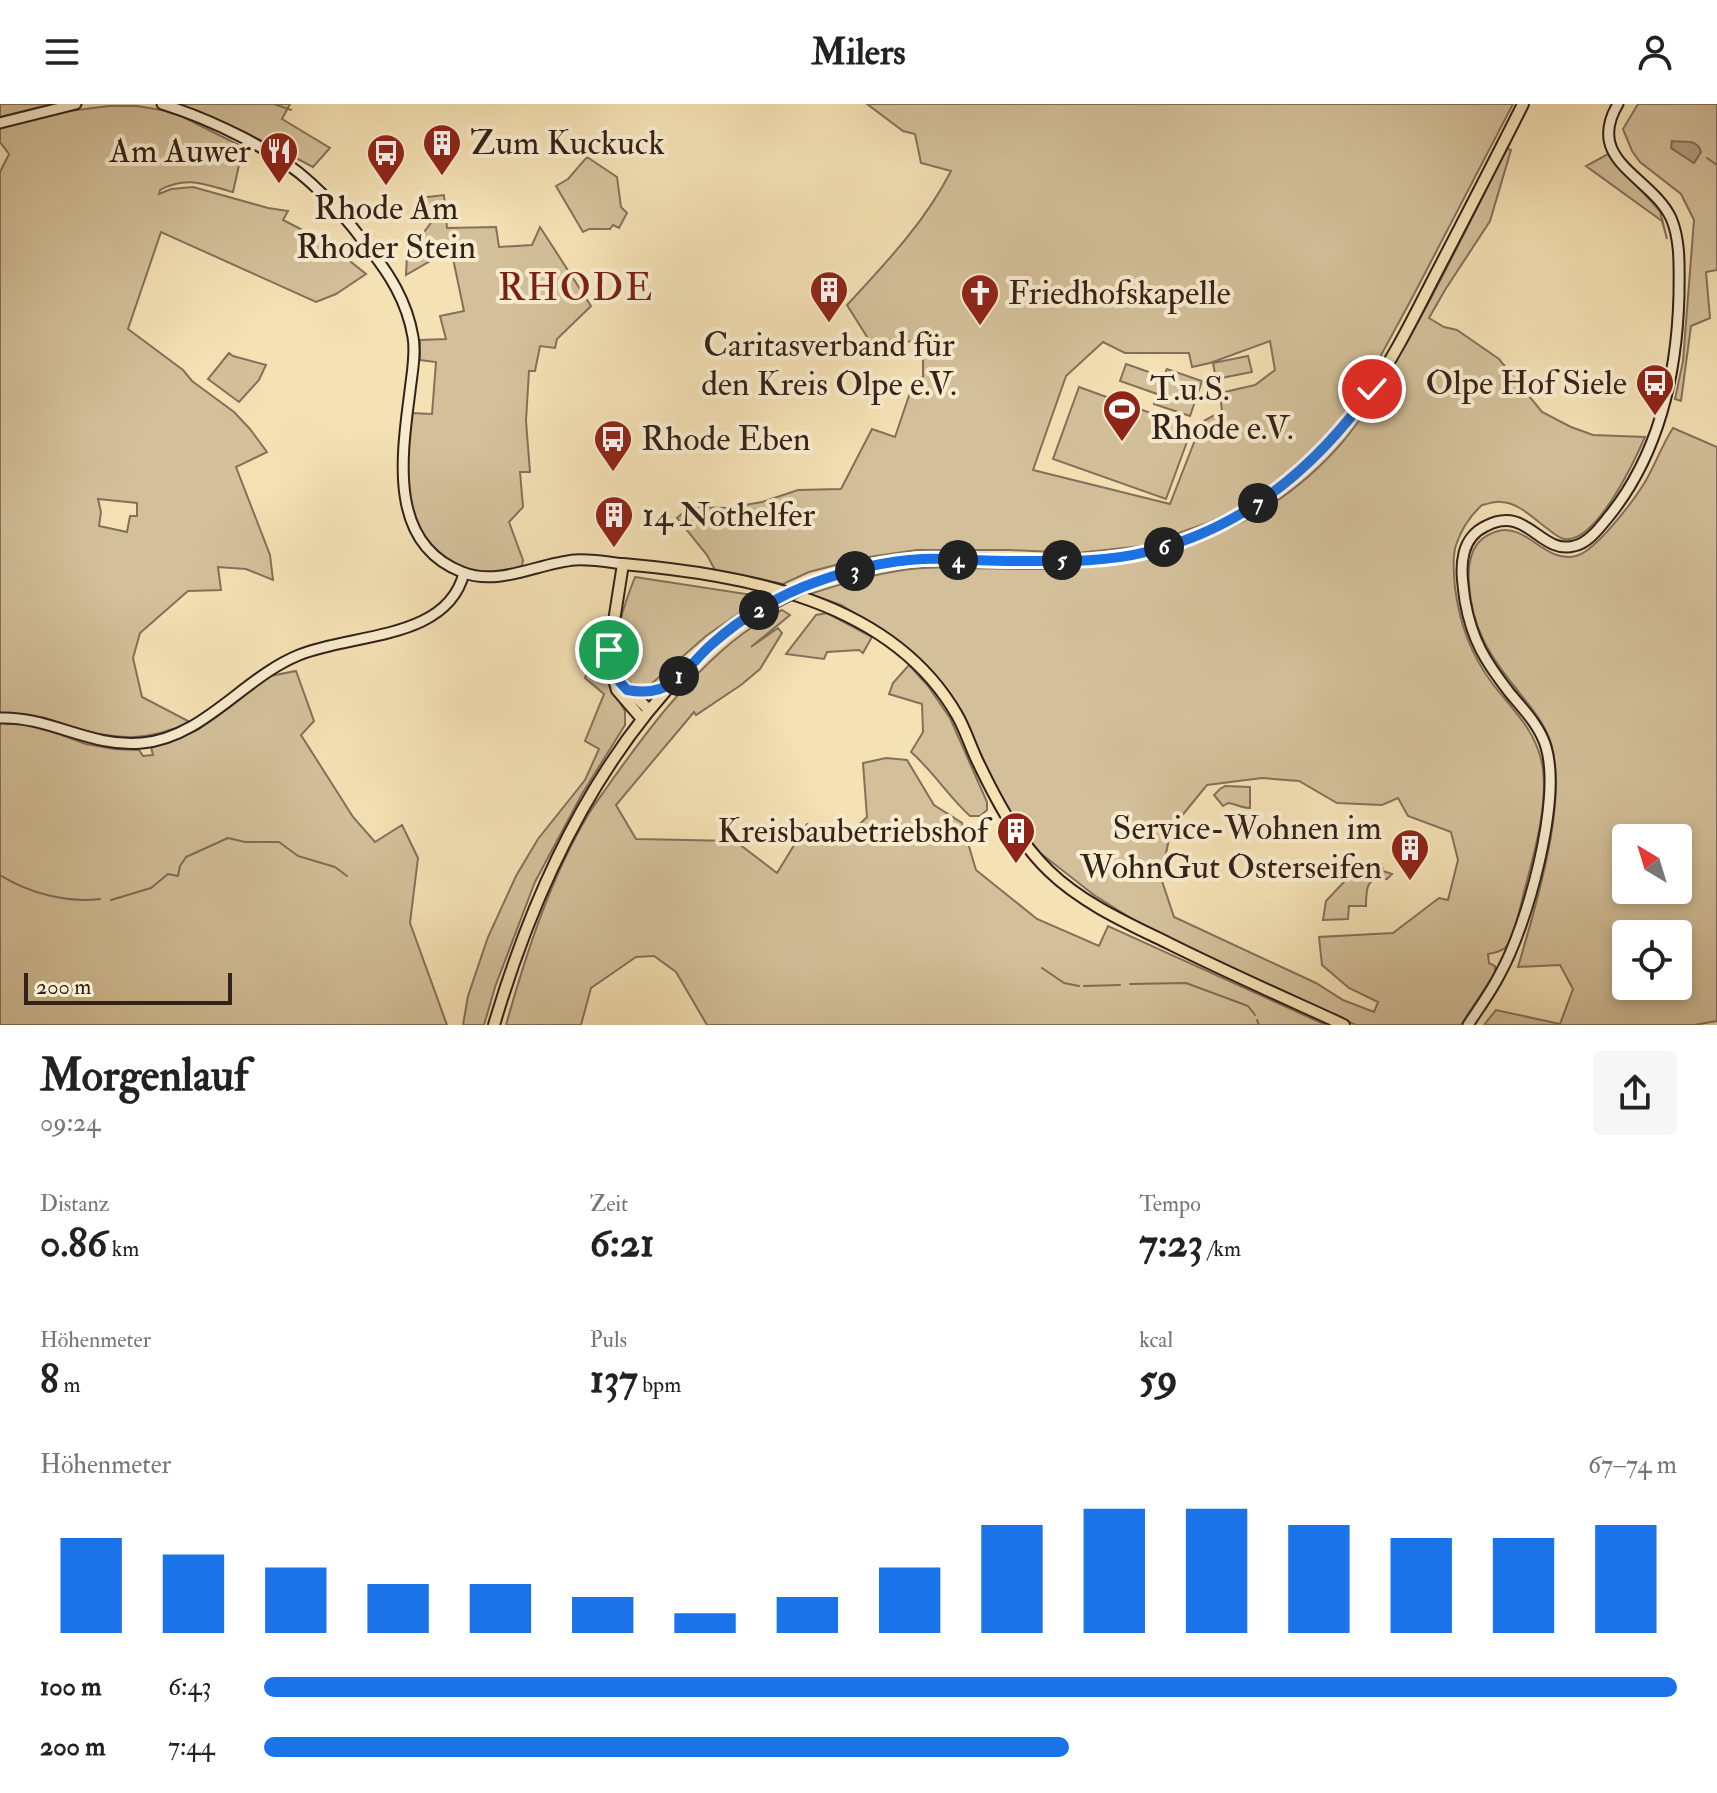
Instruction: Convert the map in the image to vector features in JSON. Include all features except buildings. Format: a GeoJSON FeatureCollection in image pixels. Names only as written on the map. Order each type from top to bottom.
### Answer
{"type":"FeatureCollection","features":[{"type":"Feature","properties":{"kind":"main road"},"geometry":{"type":"LineString","coordinates":[[494,1025],[518,951],[548,878],[597,786],[645,715],[673,682],[724,633],[752,614],[812,583],[865,568],[921,559],[1077,560],[1144,553],[1180,543],[1214,528],[1278,490],[1337,435],[1372,389],[1423,298],[1523,104]]}},
{"type":"Feature","properties":{"kind":"main road"},"geometry":{"type":"LineString","coordinates":[[645,715],[617,690],[611,672],[609,650],[623,564],[719,576],[794,594],[841,613],[881,634],[925,670],[958,716],[1013,828],[1035,857],[1066,886],[1115,918],[1344,1025]]}},
{"type":"Feature","properties":{"kind":"main road"},"geometry":{"type":"LineString","coordinates":[[611,672],[645,715]]}},
{"type":"Feature","properties":{"kind":"main road"},"geometry":{"type":"LineString","coordinates":[[627,690],[651,692],[673,682]]}},
{"type":"Feature","properties":{"kind":"street"},"geometry":{"type":"LineString","coordinates":[[0,123],[76,104]]}},
{"type":"Feature","properties":{"kind":"street"},"geometry":{"type":"LineString","coordinates":[[162,104],[233,133],[296,170],[340,211],[397,288],[407,310],[414,339],[403,456],[404,491],[417,535],[433,554],[452,568],[488,577],[577,560],[623,564]]}},
{"type":"Feature","properties":{"kind":"street"},"geometry":{"type":"LineString","coordinates":[[1468,1025],[1500,975],[1518,932],[1546,831],[1550,780],[1546,746],[1540,733],[1489,664],[1472,631],[1463,589],[1463,555],[1472,537],[1480,530],[1503,520],[1519,522],[1558,546],[1573,547],[1587,540],[1624,496],[1642,465],[1658,427],[1674,366],[1679,295],[1675,229],[1664,206],[1624,168],[1613,151],[1609,128],[1618,104]]}},
{"type":"Feature","properties":{"kind":"street"},"geometry":{"type":"LineString","coordinates":[[0,718],[31,721],[113,743],[160,740],[195,725],[257,678],[289,659],[322,647],[405,629],[432,617],[455,592],[464,573]]}},
{"type":"Feature","properties":{"kind":"shaded area"},"geometry":{"type":"Polygon","coordinates":[[[0,104],[51,104],[0,117],[0,104]]]}},
{"type":"Feature","properties":{"kind":"shaded area"},"geometry":{"type":"Polygon","coordinates":[[[178,104],[290,104],[282,119],[330,148],[313,167],[247,133],[178,104]]]}},
{"type":"Feature","properties":{"kind":"shaded area"},"geometry":{"type":"Polygon","coordinates":[[[867,104],[1513,104],[1361,392],[1334,428],[1304,459],[1246,504],[1210,522],[1142,546],[1077,553],[917,550],[862,558],[809,572],[783,584],[715,570],[677,518],[690,507],[728,508],[762,502],[798,490],[841,489],[872,429],[895,437],[915,378],[923,377],[923,342],[869,340],[847,305],[917,225],[951,171],[921,163],[915,134],[903,131],[867,104]],[[1270,341],[1192,367],[1189,353],[1125,353],[1103,342],[1066,376],[1033,470],[1170,504],[1202,422],[1222,411],[1220,393],[1255,385],[1275,370],[1270,341]]]}},
{"type":"Feature","properties":{"kind":"shaded area"},"geometry":{"type":"Polygon","coordinates":[[[1638,104],[1717,104],[1717,270],[1706,272],[1710,318],[1691,326],[1681,401],[1675,399],[1683,361],[1694,220],[1681,194],[1640,162],[1632,151],[1623,129],[1638,104]]]}},
{"type":"Feature","properties":{"kind":"shaded area"},"geometry":{"type":"Polygon","coordinates":[[[109,106],[137,106],[173,112],[243,147],[233,192],[188,182],[170,185],[160,190],[159,194],[171,189],[193,187],[288,211],[283,220],[326,242],[366,274],[336,294],[316,302],[161,232],[128,329],[234,412],[267,452],[236,467],[270,555],[273,580],[246,569],[218,567],[221,590],[188,591],[140,633],[133,658],[142,697],[190,722],[159,733],[130,737],[85,731],[31,716],[7,714],[6,724],[22,723],[86,744],[139,750],[143,756],[153,755],[151,747],[199,729],[265,677],[296,671],[314,721],[301,735],[353,817],[375,842],[402,825],[418,858],[410,923],[447,1025],[0,1025],[0,172],[9,154],[0,142],[0,126],[29,116],[109,106]],[[98,499],[101,512],[99,526],[127,532],[130,516],[137,516],[137,503],[98,499]]]}},
{"type":"Feature","properties":{"kind":"shaded area"},"geometry":{"type":"Polygon","coordinates":[[[1672,141],[1690,142],[1699,148],[1701,152],[1694,163],[1671,148],[1672,141]]]}},
{"type":"Feature","properties":{"kind":"shaded area"},"geometry":{"type":"Polygon","coordinates":[[[1507,148],[1511,150],[1490,221],[1429,318],[1457,330],[1499,359],[1542,412],[1593,435],[1645,437],[1613,498],[1589,528],[1576,537],[1564,539],[1520,508],[1499,502],[1482,505],[1461,534],[1455,550],[1454,572],[1457,601],[1467,638],[1484,672],[1527,727],[1541,759],[1544,792],[1536,846],[1511,938],[1503,949],[1488,954],[1489,963],[1495,966],[1495,973],[1461,1025],[1356,1025],[1145,927],[1094,895],[1039,852],[1002,800],[962,715],[927,668],[895,638],[841,605],[810,594],[851,581],[908,569],[1050,569],[1117,564],[1190,545],[1259,512],[1319,467],[1361,417],[1418,323],[1507,148]],[[1262,778],[1207,785],[1171,829],[1161,878],[1174,917],[1316,983],[1343,1000],[1374,1012],[1378,1002],[1349,988],[1322,965],[1319,937],[1393,933],[1439,898],[1448,900],[1458,860],[1451,832],[1408,816],[1398,798],[1382,805],[1337,803],[1299,781],[1262,778]]]}},
{"type":"Feature","properties":{"kind":"shaded area"},"geometry":{"type":"Polygon","coordinates":[[[1608,154],[1660,211],[1667,239],[1662,221],[1586,166],[1608,154]]]}},
{"type":"Feature","properties":{"kind":"shaded area"},"geometry":{"type":"Polygon","coordinates":[[[587,157],[617,177],[621,207],[627,213],[619,228],[613,225],[610,229],[583,232],[556,186],[568,179],[587,157]]]}},
{"type":"Feature","properties":{"kind":"shaded area"},"geometry":{"type":"Polygon","coordinates":[[[444,195],[447,228],[496,227],[499,247],[532,245],[540,227],[591,306],[557,339],[555,348],[540,346],[535,371],[529,371],[526,421],[530,472],[520,472],[523,507],[509,522],[523,560],[522,566],[499,572],[460,565],[438,551],[421,531],[409,496],[407,460],[411,413],[432,414],[436,362],[420,360],[420,340],[446,339],[440,316],[464,311],[451,249],[406,275],[407,255],[433,220],[418,198],[444,195]]]}},
{"type":"Feature","properties":{"kind":"shaded area"},"geometry":{"type":"Polygon","coordinates":[[[229,353],[266,365],[259,380],[239,402],[208,379],[229,353]]]}},
{"type":"Feature","properties":{"kind":"shaded area"},"geometry":{"type":"Polygon","coordinates":[[[1248,356],[1252,372],[1216,379],[1213,363],[1248,356]]]}},
{"type":"Feature","properties":{"kind":"shaded area"},"geometry":{"type":"Polygon","coordinates":[[[1126,364],[1163,377],[1167,369],[1202,381],[1190,416],[1154,404],[1157,394],[1120,381],[1126,364]]]}},
{"type":"Feature","properties":{"kind":"shaded area","name":"T.u.S. Rhode e.V."},"geometry":{"type":"Polygon","coordinates":[[[1079,387],[1192,428],[1166,499],[1053,459],[1079,387]]]}},
{"type":"Feature","properties":{"kind":"shaded area"},"geometry":{"type":"Polygon","coordinates":[[[1673,428],[1717,447],[1717,1021],[1694,1025],[1484,1025],[1496,1010],[1560,1024],[1573,989],[1560,965],[1518,967],[1549,848],[1556,783],[1554,755],[1540,720],[1499,667],[1478,628],[1471,599],[1471,557],[1475,547],[1485,537],[1508,530],[1555,554],[1576,556],[1594,545],[1614,524],[1649,475],[1673,428]]]}},
{"type":"Feature","properties":{"kind":"shaded area"},"geometry":{"type":"Polygon","coordinates":[[[635,577],[759,596],[758,600],[706,636],[649,686],[634,686],[617,668],[615,649],[635,577]]]}},
{"type":"Feature","properties":{"kind":"shaded area"},"geometry":{"type":"Polygon","coordinates":[[[782,610],[790,615],[751,647],[778,628],[782,633],[760,669],[696,715],[694,712],[616,805],[636,839],[735,841],[777,873],[807,824],[842,841],[867,817],[863,763],[886,758],[907,760],[934,805],[962,823],[976,870],[1037,919],[1099,946],[1108,926],[1326,1025],[707,1025],[676,972],[654,956],[636,957],[591,988],[581,1025],[506,1025],[551,891],[574,839],[594,806],[633,751],[696,676],[736,639],[782,610]]]}},
{"type":"Feature","properties":{"kind":"shaded area"},"geometry":{"type":"Polygon","coordinates":[[[827,613],[872,637],[863,653],[859,650],[827,652],[824,659],[786,654],[816,615],[827,613]]]}},
{"type":"Feature","properties":{"kind":"shaded area"},"geometry":{"type":"Polygon","coordinates":[[[606,626],[604,665],[609,684],[625,711],[625,725],[582,794],[535,882],[495,987],[484,1025],[463,1025],[468,996],[488,937],[516,876],[538,839],[585,780],[599,749],[585,741],[604,694],[585,678],[606,626]]]}},
{"type":"Feature","properties":{"kind":"shaded area"},"geometry":{"type":"Polygon","coordinates":[[[909,665],[950,718],[987,802],[987,810],[980,816],[970,816],[911,752],[923,732],[922,704],[889,694],[893,683],[909,665]]]}},
{"type":"Feature","properties":{"kind":"shaded area"},"geometry":{"type":"Polygon","coordinates":[[[1225,786],[1250,787],[1250,808],[1228,803],[1223,806],[1214,795],[1225,786]]]}},
{"type":"Feature","properties":{"kind":"shaded area"},"geometry":{"type":"Polygon","coordinates":[[[1361,864],[1382,864],[1383,871],[1392,874],[1387,879],[1371,882],[1367,889],[1366,906],[1349,906],[1348,919],[1323,920],[1326,901],[1361,864]]]}},
{"type":"Feature","properties":{"kind":"waterway"},"geometry":{"type":"LineString","coordinates":[[274,104],[291,110]]}},
{"type":"Feature","properties":{"kind":"waterway"},"geometry":{"type":"LineString","coordinates":[[1707,158],[1717,165]]}},
{"type":"Feature","properties":{"kind":"waterway"},"geometry":{"type":"LineString","coordinates":[[111,900],[151,888],[168,874],[178,876],[186,857],[228,838],[245,842],[279,842],[298,856],[335,867],[347,876]]}},
{"type":"Feature","properties":{"kind":"waterway"},"geometry":{"type":"LineString","coordinates":[[0,875],[48,895],[100,899]]}},
{"type":"Feature","properties":{"kind":"waterway"},"geometry":{"type":"LineString","coordinates":[[1042,968],[1064,983],[1079,986]]}},
{"type":"Feature","properties":{"kind":"waterway"},"geometry":{"type":"LineString","coordinates":[[1130,984],[1186,983],[1248,1006],[1255,1015]]}},
{"type":"Feature","properties":{"kind":"waterway"},"geometry":{"type":"LineString","coordinates":[[1084,986],[1120,985]]}},
{"type":"Feature","properties":{"kind":"waterway"},"geometry":{"type":"LineString","coordinates":[[1257,1020],[1259,1025]]}},
{"type":"Feature","properties":{"kind":"place","name":"Zum Kuckuck"},"geometry":{"type":"Point","coordinates":[442,177]}},
{"type":"Feature","properties":{"kind":"place","name":"Am Auwer"},"geometry":{"type":"Point","coordinates":[279,185]}},
{"type":"Feature","properties":{"kind":"place","name":"Rhode Am Rhoder Stein"},"geometry":{"type":"Point","coordinates":[386,187]}},
{"type":"Feature","properties":{"kind":"place","name":"Caritasverband für den Kreis Olpe e.V."},"geometry":{"type":"Point","coordinates":[829,324]}},
{"type":"Feature","properties":{"kind":"place","name":"Friedhofskapelle"},"geometry":{"type":"Point","coordinates":[980,327]}},
{"type":"Feature","properties":{"kind":"place","name":"Olpe Hof Siele"},"geometry":{"type":"Point","coordinates":[1655,417]}},
{"type":"Feature","properties":{"kind":"place","name":"T.u.S. Rhode e.V."},"geometry":{"type":"Point","coordinates":[1122,443]}},
{"type":"Feature","properties":{"kind":"place","name":"Rhode Eben"},"geometry":{"type":"Point","coordinates":[613,473]}},
{"type":"Feature","properties":{"kind":"place","name":"14 Nothelfer"},"geometry":{"type":"Point","coordinates":[614,549]}},
{"type":"Feature","properties":{"kind":"place","name":"Kreisbaubetriebshof"},"geometry":{"type":"Point","coordinates":[1016,865]}},
{"type":"Feature","properties":{"kind":"place","name":"Service-Wohnen im WohnGut Osterseifen"},"geometry":{"type":"Point","coordinates":[1410,882]}},
{"type":"Feature","properties":{"kind":"district","name":"RHODE"},"geometry":{"type":"Point","coordinates":[576,288]}},
{"type":"Feature","properties":{"kind":"route"},"geometry":{"type":"LineString","coordinates":[[609,650],[611,672],[627,690],[651,692],[673,682],[710,645],[743,619],[812,583],[837,575],[921,559],[1010,561],[1110,558],[1180,543],[1246,511],[1278,490],[1337,435],[1372,389]]}}]}
